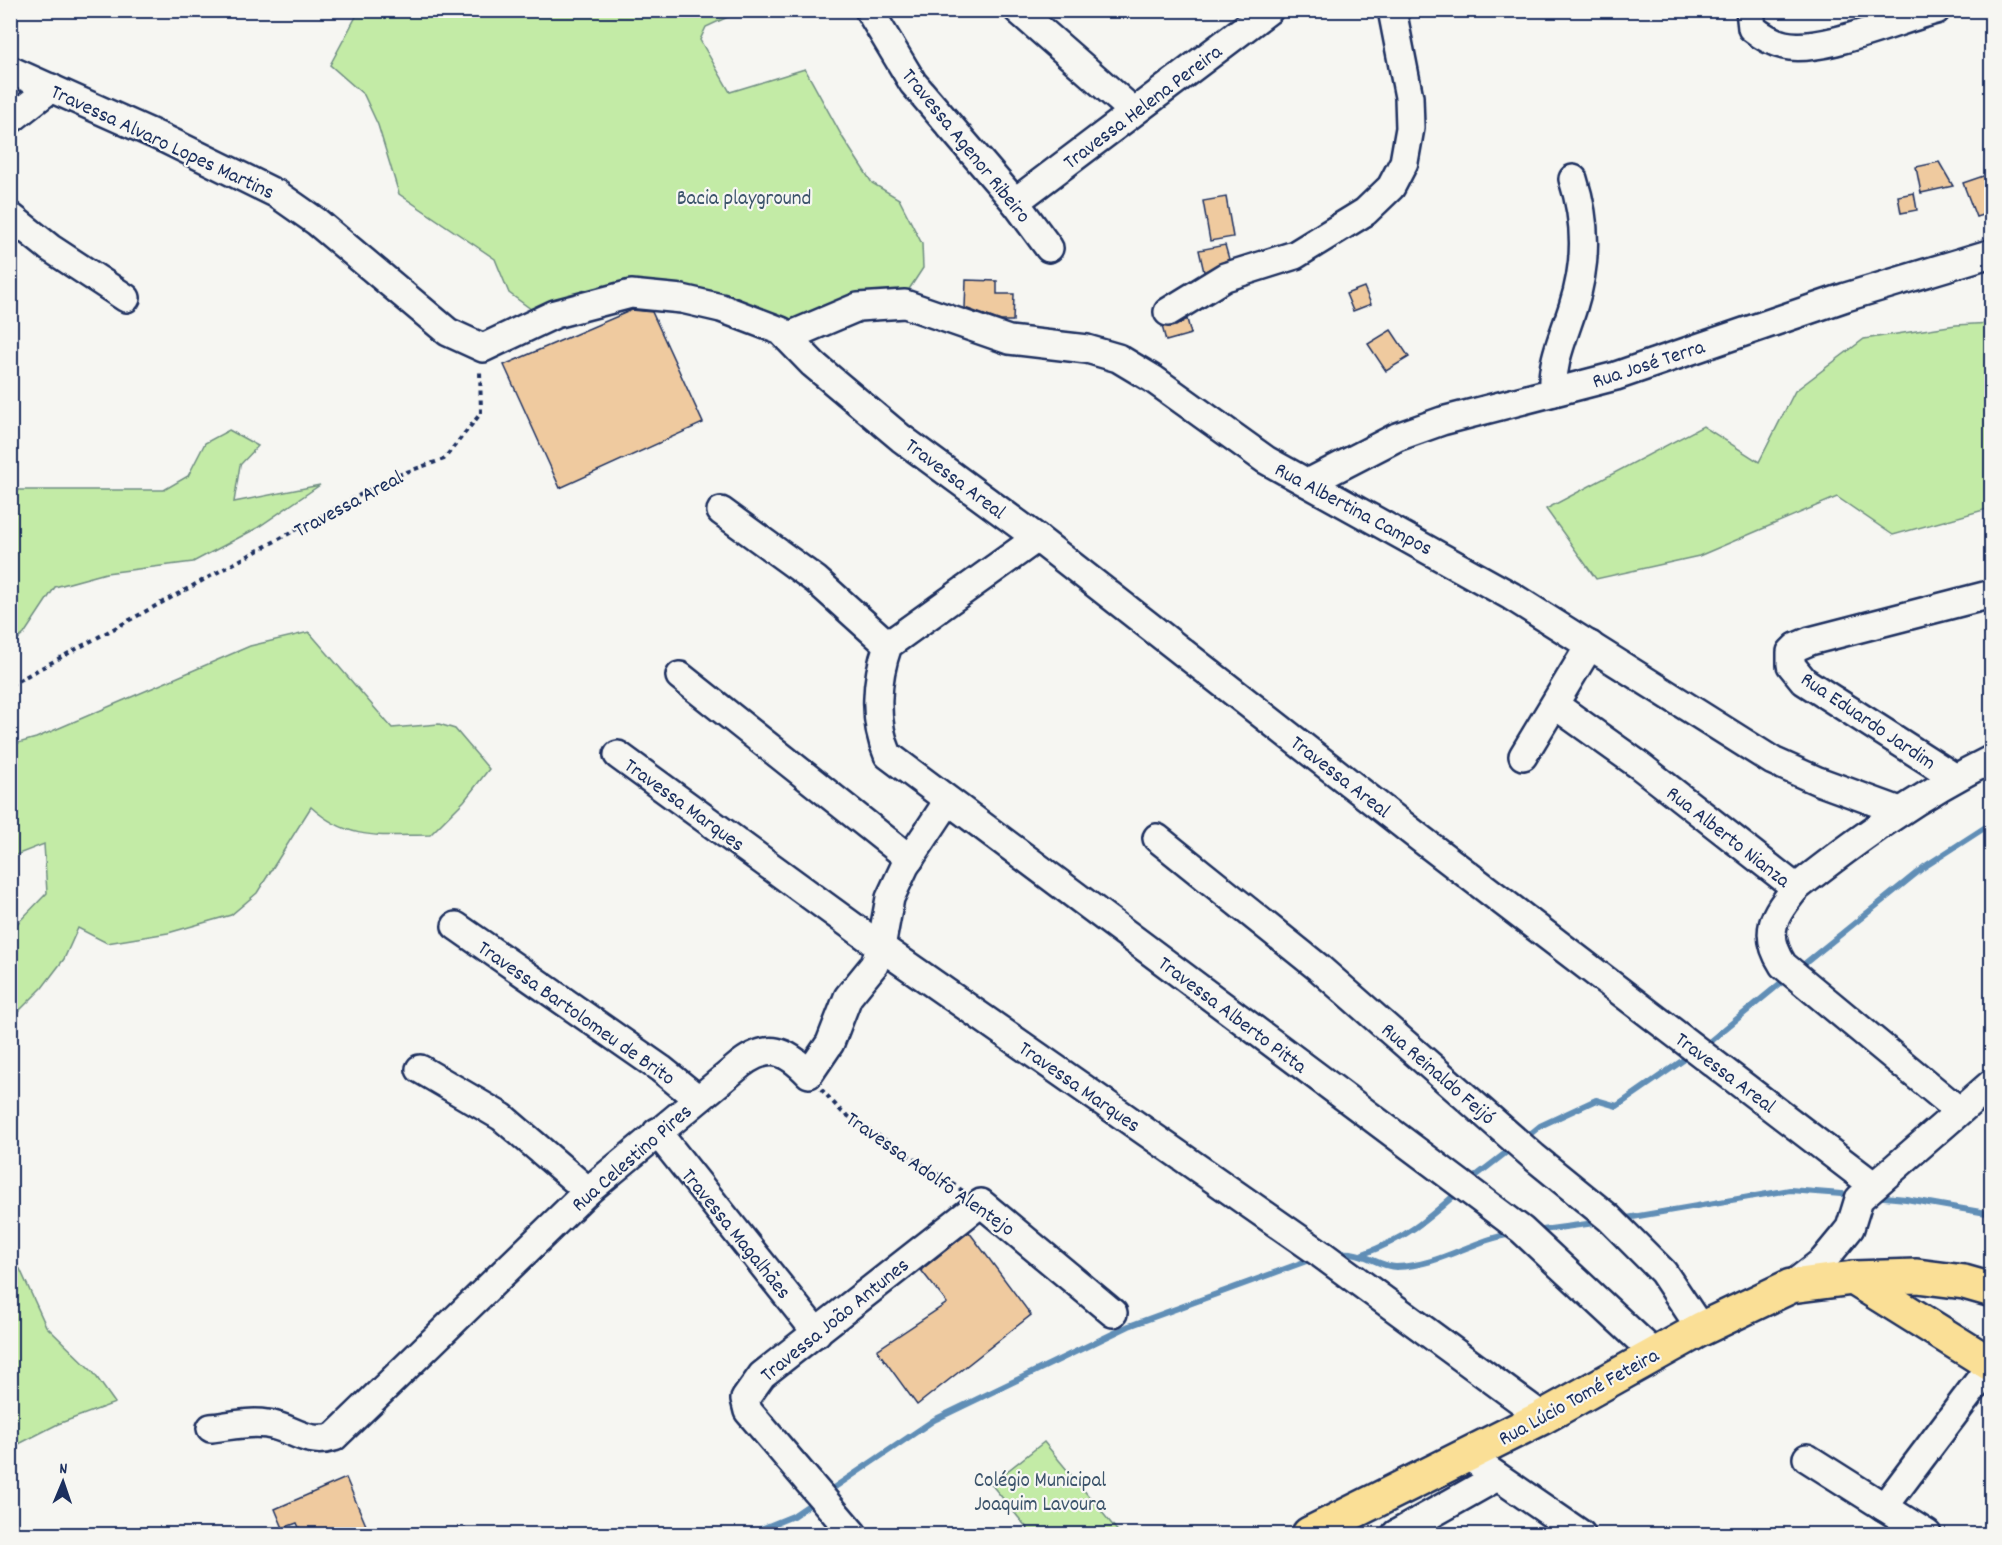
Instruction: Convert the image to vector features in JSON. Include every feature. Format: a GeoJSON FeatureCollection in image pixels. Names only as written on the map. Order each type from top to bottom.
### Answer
{"type":"FeatureCollection","features":[{"type":"Feature","properties":{"kind":"main road","name":"Rua Lúcio Tomé Feteira"},"geometry":{"type":"LineString","coordinates":[[1309,1534],[1468,1456],[1701,1329],[1791,1286],[1853,1278],[1917,1276],[1964,1282],[1992,1290]]}},
{"type":"Feature","properties":{"kind":"main road"},"geometry":{"type":"LineString","coordinates":[[1853,1278],[1992,1365]]}},
{"type":"Feature","properties":{"kind":"street"},"geometry":{"type":"LineString","coordinates":[[1018,10],[1133,111]]}},
{"type":"Feature","properties":{"kind":"street","name":"Travessa Helena Pereira"},"geometry":{"type":"LineString","coordinates":[[1015,202],[1269,10]]}},
{"type":"Feature","properties":{"kind":"street"},"geometry":{"type":"LineString","coordinates":[[1168,312],[1225,277],[1295,255],[1338,230],[1379,201],[1399,175],[1404,162],[1410,128],[1409,97],[1392,10]]}},
{"type":"Feature","properties":{"kind":"street"},"geometry":{"type":"LineString","coordinates":[[1750,10],[1752,28],[1764,38],[1785,46],[1800,47],[1823,44],[1936,10]]}},
{"type":"Feature","properties":{"kind":"street","name":"Travessa Agenor Ribeiro"},"geometry":{"type":"LineString","coordinates":[[878,14],[913,83],[1015,202],[1049,248]]}},
{"type":"Feature","properties":{"kind":"street","name":"Travessa Alvaro Lopes Martins"},"geometry":{"type":"LineString","coordinates":[[10,70],[167,140],[277,194],[317,222],[448,332],[483,348]]}},
{"type":"Feature","properties":{"kind":"street"},"geometry":{"type":"LineString","coordinates":[[10,120],[51,88]]}},
{"type":"Feature","properties":{"kind":"street"},"geometry":{"type":"LineString","coordinates":[[1552,392],[1555,358],[1574,304],[1584,257],[1583,212],[1573,179]]}},
{"type":"Feature","properties":{"kind":"street"},"geometry":{"type":"LineString","coordinates":[[10,216],[50,248],[126,298]]}},
{"type":"Feature","properties":{"kind":"street","name":"Rua José Terra"},"geometry":{"type":"LineString","coordinates":[[1308,483],[1397,437],[1442,421],[1616,376],[1846,297],[1992,253]]}},
{"type":"Feature","properties":{"kind":"street","name":"Travessa Areal"},"geometry":{"type":"LineString","coordinates":[[483,348],[555,314],[631,294],[682,299],[721,308],[781,331],[813,364],[901,438],[1037,538],[1717,1064],[1868,1191]]}},
{"type":"Feature","properties":{"kind":"street","name":"Rua Albertina Campos"},"geometry":{"type":"LineString","coordinates":[[787,337],[858,307],[886,303],[905,304],[1009,340],[1087,349],[1118,358],[1153,379],[1266,460],[1448,558],[1773,761],[1818,781],[1900,811]]}},
{"type":"Feature","properties":{"kind":"street"},"geometry":{"type":"LineString","coordinates":[[721,511],[816,580],[888,645],[1037,538]]}},
{"type":"Feature","properties":{"kind":"street","name":"Rua Eduardo Jardim"},"geometry":{"type":"LineString","coordinates":[[1954,777],[1804,681],[1791,664],[1791,652],[1796,647],[1810,641],[1992,594]]}},
{"type":"Feature","properties":{"kind":"street","name":"Travessa Alberto Pitta"},"geometry":{"type":"LineString","coordinates":[[888,645],[880,666],[878,698],[881,739],[888,754],[1531,1238],[1655,1354]]}},
{"type":"Feature","properties":{"kind":"street"},"geometry":{"type":"LineString","coordinates":[[1523,756],[1590,645]]}},
{"type":"Feature","properties":{"kind":"street"},"geometry":{"type":"LineString","coordinates":[[680,676],[910,859]]}},
{"type":"Feature","properties":{"kind":"street","name":"Rua Alberto Nianza"},"geometry":{"type":"LineString","coordinates":[[1555,705],[1639,765],[1796,888],[1778,909],[1772,924],[1775,952],[1783,965],[1958,1110]]}},
{"type":"Feature","properties":{"kind":"street","name":"Travessa Marques"},"geometry":{"type":"LineString","coordinates":[[618,755],[881,947],[1321,1254],[1543,1417]]}},
{"type":"Feature","properties":{"kind":"street"},"geometry":{"type":"LineString","coordinates":[[1796,888],[1900,811],[1954,777],[1992,759]]}},
{"type":"Feature","properties":{"kind":"street"},"geometry":{"type":"LineString","coordinates":[[809,1074],[830,1043],[848,997],[874,965],[881,947],[890,898],[910,859],[948,801]]}},
{"type":"Feature","properties":{"kind":"street","name":"Rua Reinaldo Feijó"},"geometry":{"type":"LineString","coordinates":[[1157,838],[1319,968],[1534,1157],[1609,1218],[1663,1272],[1701,1329]]}},
{"type":"Feature","properties":{"kind":"street","name":"Travessa Bartolomeu de Brito"},"geometry":{"type":"LineString","coordinates":[[456,926],[661,1069],[698,1099]]}},
{"type":"Feature","properties":{"kind":"street","name":"Rua Celestino Pires"},"geometry":{"type":"LineString","coordinates":[[211,1428],[266,1424],[307,1439],[322,1441],[334,1437],[588,1191],[757,1052],[779,1053],[794,1058],[809,1074]]}},
{"type":"Feature","properties":{"kind":"street"},"geometry":{"type":"LineString","coordinates":[[420,1069],[502,1117],[588,1191]]}},
{"type":"Feature","properties":{"kind":"street"},"geometry":{"type":"LineString","coordinates":[[1791,1286],[1823,1261],[1842,1238],[1850,1228],[1868,1191],[1958,1110],[1992,1083]]}},
{"type":"Feature","properties":{"kind":"street","name":"Travessa Magalhães"},"geometry":{"type":"LineString","coordinates":[[657,1132],[817,1333]]}},
{"type":"Feature","properties":{"kind":"street","name":"Travessa Adolfo Alentejo"},"geometry":{"type":"LineString","coordinates":[[981,1203],[1113,1313]]}},
{"type":"Feature","properties":{"kind":"street","name":"Travessa João Antunes"},"geometry":{"type":"LineString","coordinates":[[853,1534],[748,1411],[746,1398],[762,1375],[981,1203]]}},
{"type":"Feature","properties":{"kind":"street"},"geometry":{"type":"LineString","coordinates":[[1884,1507],[1992,1365]]}},
{"type":"Feature","properties":{"kind":"street"},"geometry":{"type":"LineString","coordinates":[[1468,1456],[1581,1534]]}},
{"type":"Feature","properties":{"kind":"street"},"geometry":{"type":"LineString","coordinates":[[1807,1458],[1927,1534]]}},
{"type":"Feature","properties":{"kind":"street","name":"Rua Lúcio Tomé Feteira"},"geometry":{"type":"LineString","coordinates":[[1396,1534],[1497,1477]]}},
{"type":"Feature","properties":{"kind":"path","name":"Travessa Areal"},"geometry":{"type":"LineString","coordinates":[[10,685],[395,476],[444,459],[481,413],[480,374],[483,348]]}},
{"type":"Feature","properties":{"kind":"path","name":"Travessa Adolfo Alentejo"},"geometry":{"type":"LineString","coordinates":[[809,1074],[842,1112],[981,1203]]}},
{"type":"Feature","properties":{"kind":"green space","name":"Bacia playground"},"geometry":{"type":"Polygon","coordinates":[[[359,11],[732,11],[732,15],[706,27],[700,40],[730,92],[805,69],[843,138],[872,183],[899,199],[922,244],[923,268],[904,297],[781,331],[709,294],[535,312],[509,293],[495,259],[399,194],[378,125],[364,95],[330,65],[359,11]]]}},
{"type":"Feature","properties":{"kind":"green space"},"geometry":{"type":"Polygon","coordinates":[[[1991,323],[1991,508],[1893,535],[1837,497],[1699,556],[1596,579],[1546,509],[1703,426],[1759,462],[1795,391],[1864,339],[1956,325],[1991,323]]]}},
{"type":"Feature","properties":{"kind":"green space"},"geometry":{"type":"Polygon","coordinates":[[[229,430],[258,446],[240,465],[234,502],[320,485],[257,528],[193,562],[106,573],[55,587],[24,634],[11,645],[11,490],[164,490],[188,476],[205,443],[229,430]]]}},
{"type":"Feature","properties":{"kind":"green space"},"geometry":{"type":"Polygon","coordinates":[[[309,632],[392,728],[439,724],[455,729],[489,769],[464,801],[430,835],[381,835],[353,831],[325,818],[311,807],[257,893],[231,915],[168,933],[107,943],[78,928],[64,959],[42,988],[11,1019],[11,930],[47,893],[44,844],[11,857],[11,745],[36,738],[250,646],[309,632]]]}},
{"type":"Feature","properties":{"kind":"green space"},"geometry":{"type":"Polygon","coordinates":[[[11,1261],[20,1269],[46,1326],[93,1372],[115,1403],[58,1424],[11,1448],[11,1261]]]}},
{"type":"Feature","properties":{"kind":"green space","name":"Colégio Municipal Joaquim Lavoura"},"geometry":{"type":"Polygon","coordinates":[[[1044,1442],[1120,1534],[1032,1534],[991,1484],[1044,1442]]]}},
{"type":"Feature","properties":{"kind":"building"},"geometry":{"type":"Polygon","coordinates":[[[1939,162],[1953,186],[1921,193],[1916,167],[1939,162]]]}},
{"type":"Feature","properties":{"kind":"building"},"geometry":{"type":"Polygon","coordinates":[[[1992,173],[1992,212],[1976,217],[1963,183],[1992,173]]]}},
{"type":"Feature","properties":{"kind":"building"},"geometry":{"type":"Polygon","coordinates":[[[1914,193],[1917,210],[1901,213],[1898,196],[1914,193]]]}},
{"type":"Feature","properties":{"kind":"building"},"geometry":{"type":"Polygon","coordinates":[[[1226,197],[1233,237],[1210,241],[1203,201],[1226,197]]]}},
{"type":"Feature","properties":{"kind":"building"},"geometry":{"type":"Polygon","coordinates":[[[1225,245],[1229,259],[1204,272],[1199,250],[1225,245]]]}},
{"type":"Feature","properties":{"kind":"building"},"geometry":{"type":"Polygon","coordinates":[[[966,280],[997,281],[997,294],[1014,294],[1013,321],[1001,321],[965,308],[966,280]]]}},
{"type":"Feature","properties":{"kind":"building"},"geometry":{"type":"Polygon","coordinates":[[[1364,287],[1371,304],[1353,311],[1346,294],[1364,287]]]}},
{"type":"Feature","properties":{"kind":"building"},"geometry":{"type":"Polygon","coordinates":[[[632,310],[652,312],[703,423],[560,488],[504,365],[632,310]]]}},
{"type":"Feature","properties":{"kind":"building"},"geometry":{"type":"Polygon","coordinates":[[[1187,319],[1191,334],[1166,341],[1162,326],[1176,326],[1187,319]]]}},
{"type":"Feature","properties":{"kind":"building"},"geometry":{"type":"Polygon","coordinates":[[[1391,330],[1409,357],[1386,371],[1368,344],[1391,330]]]}},
{"type":"Feature","properties":{"kind":"building"},"geometry":{"type":"Polygon","coordinates":[[[969,1232],[1031,1315],[917,1405],[877,1350],[947,1303],[921,1270],[969,1232]]]}},
{"type":"Feature","properties":{"kind":"building"},"geometry":{"type":"Polygon","coordinates":[[[346,1478],[368,1530],[359,1534],[302,1534],[297,1523],[283,1528],[275,1509],[346,1478]]]}},
{"type":"Feature","properties":{"kind":"waterway"},"geometry":{"type":"LineString","coordinates":[[1798,969],[1924,867],[1992,823]]}},
{"type":"Feature","properties":{"kind":"waterway"},"geometry":{"type":"LineString","coordinates":[[1703,1047],[1788,977]]}},
{"type":"Feature","properties":{"kind":"waterway"},"geometry":{"type":"LineString","coordinates":[[1523,1140],[1540,1126],[1596,1100],[1617,1106],[1692,1054]]}},
{"type":"Feature","properties":{"kind":"waterway"},"geometry":{"type":"LineString","coordinates":[[1468,1182],[1512,1148]]}},
{"type":"Feature","properties":{"kind":"waterway"},"geometry":{"type":"LineString","coordinates":[[1621,1219],[1790,1190],[1854,1195]]}},
{"type":"Feature","properties":{"kind":"waterway"},"geometry":{"type":"LineString","coordinates":[[1363,1254],[1415,1228],[1459,1191]]}},
{"type":"Feature","properties":{"kind":"waterway"},"geometry":{"type":"LineString","coordinates":[[1873,1196],[1906,1199],[1992,1214]]}},
{"type":"Feature","properties":{"kind":"waterway"},"geometry":{"type":"LineString","coordinates":[[1535,1231],[1602,1222]]}},
{"type":"Feature","properties":{"kind":"waterway"},"geometry":{"type":"LineString","coordinates":[[1334,1254],[1362,1255],[1389,1266],[1412,1266],[1484,1241],[1513,1234]]}},
{"type":"Feature","properties":{"kind":"waterway"},"geometry":{"type":"LineString","coordinates":[[826,1493],[934,1420],[1129,1326],[1312,1259]]}},
{"type":"Feature","properties":{"kind":"waterway"},"geometry":{"type":"LineString","coordinates":[[749,1534],[793,1516],[815,1501]]}}]}
